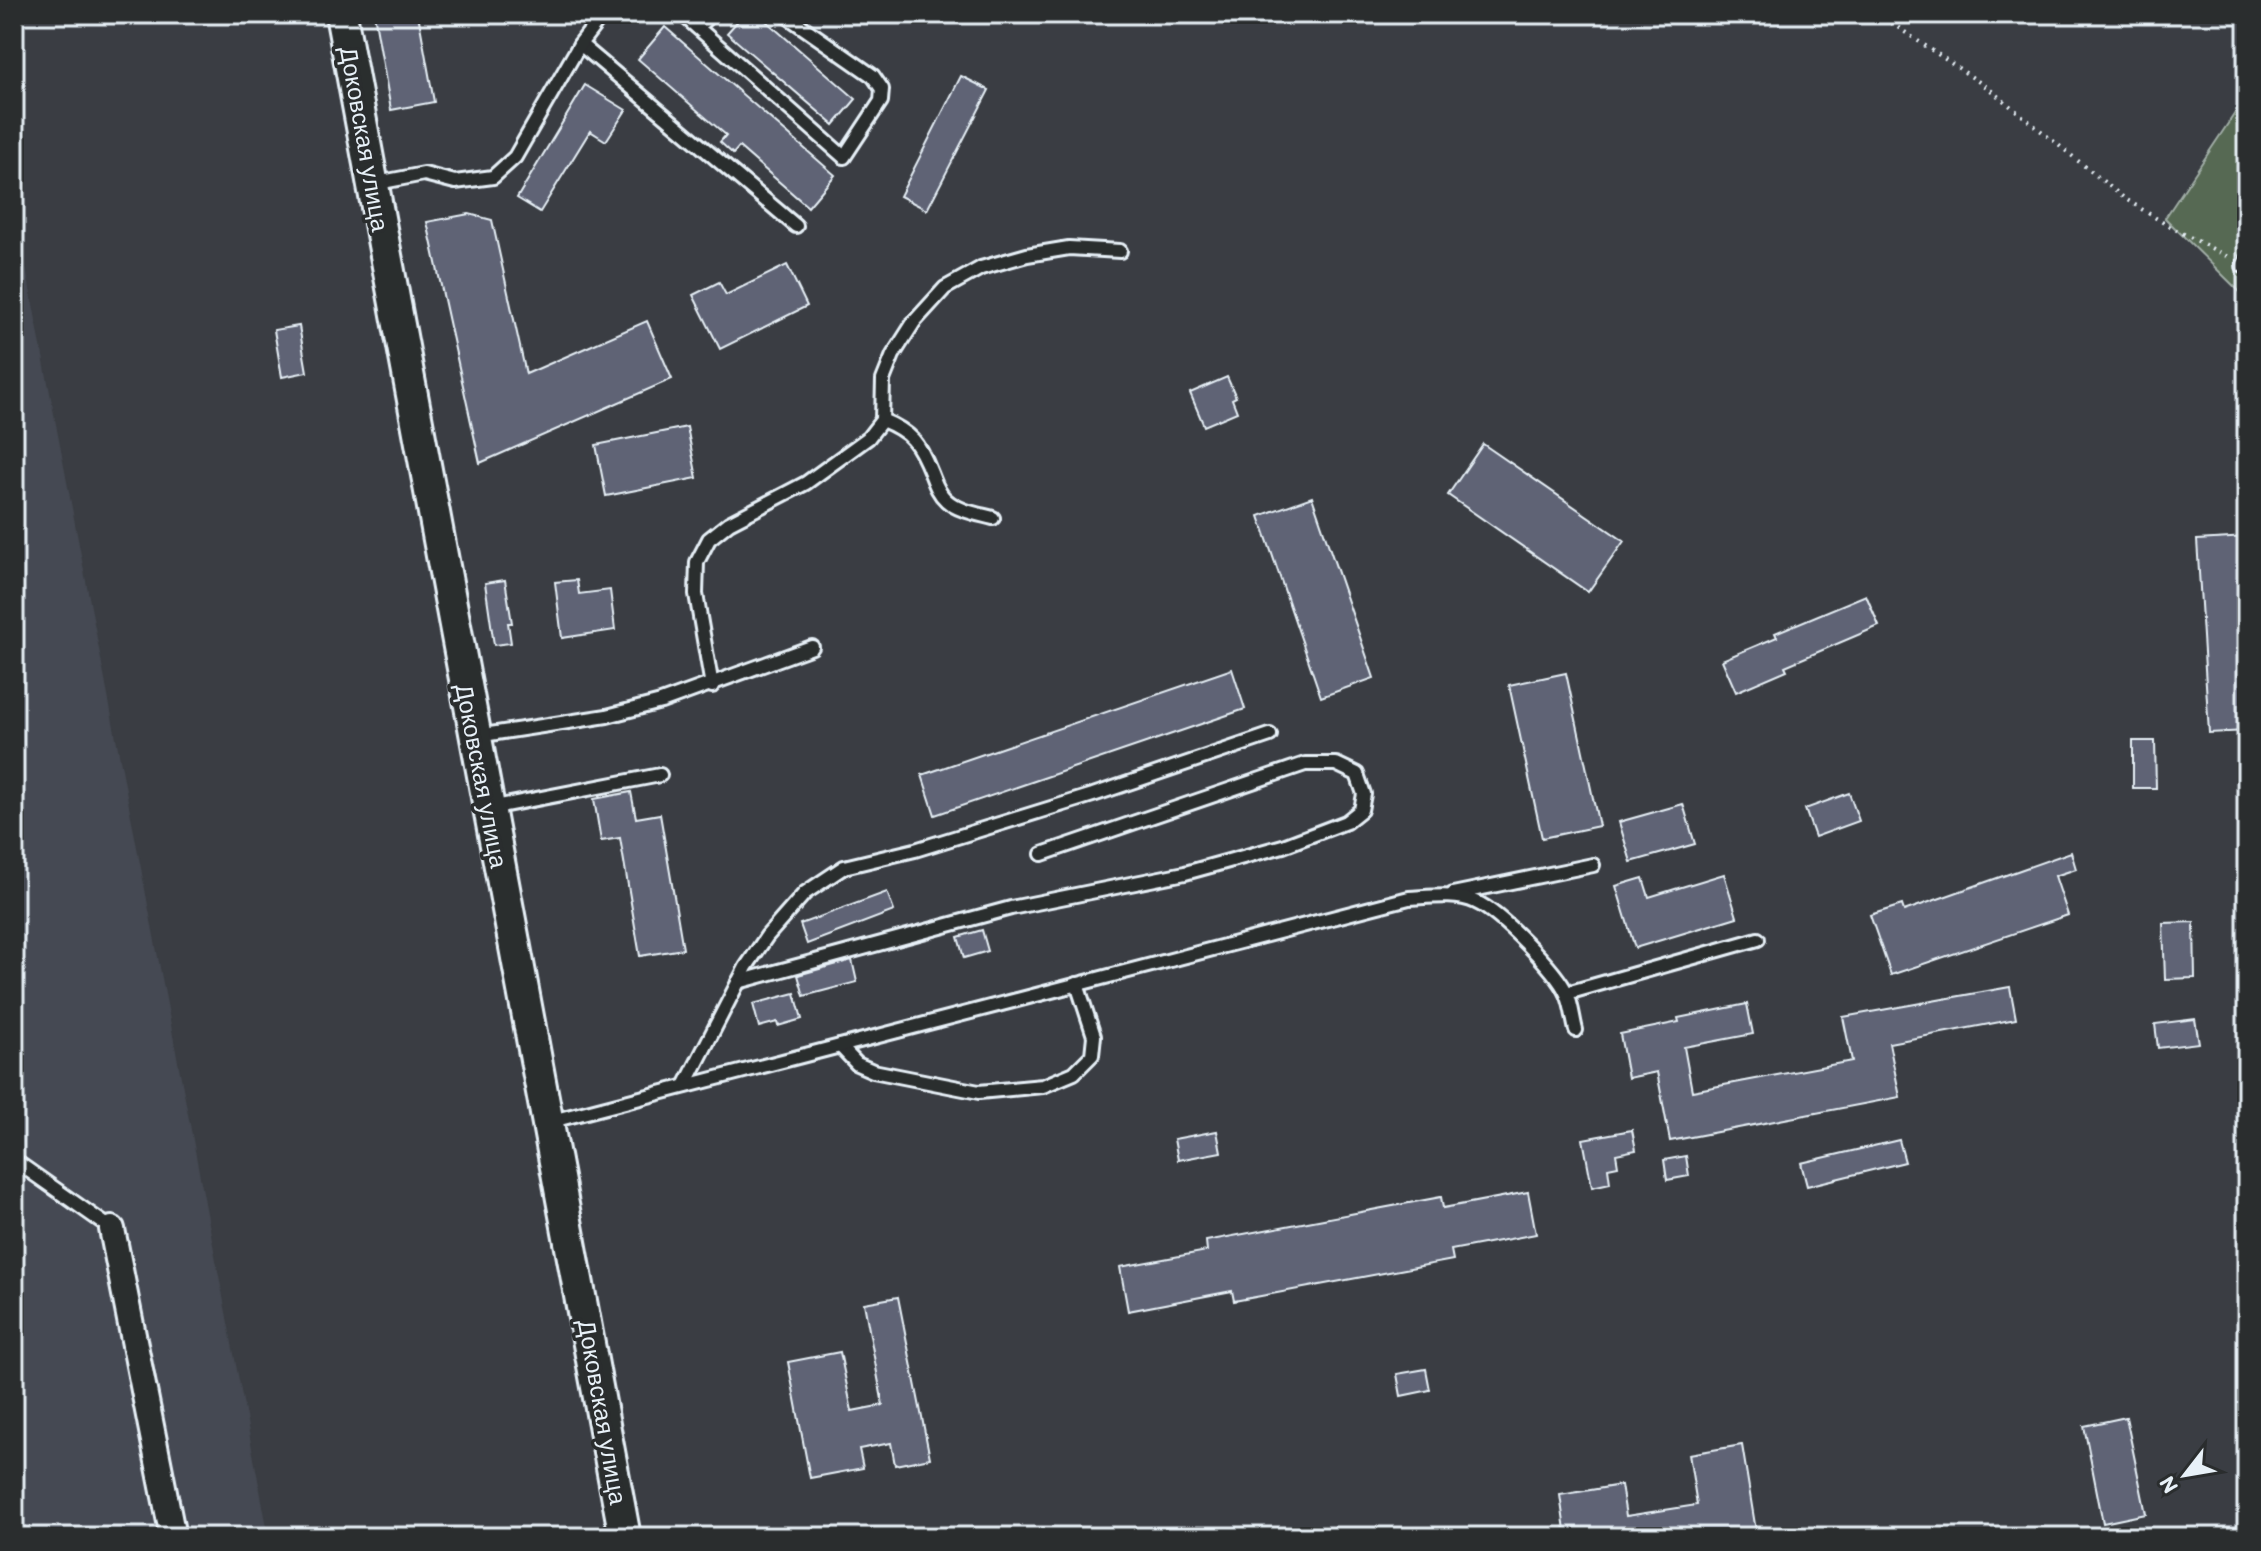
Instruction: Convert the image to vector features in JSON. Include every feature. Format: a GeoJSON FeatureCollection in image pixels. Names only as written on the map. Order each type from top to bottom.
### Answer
{"type":"FeatureCollection","features":[{"type":"Feature","properties":{"kind":"street","name":"Доковская улица"},"geometry":{"type":"LineString","coordinates":[[341,14],[625,1537]]}},
{"type":"Feature","properties":{"kind":"street"},"geometry":{"type":"LineString","coordinates":[[112,1229],[173,1537]]}},
{"type":"Feature","properties":{"kind":"lane"},"geometry":{"type":"LineString","coordinates":[[682,14],[844,157],[881,101],[882,89],[873,76],[784,14]]}},
{"type":"Feature","properties":{"kind":"lane"},"geometry":{"type":"LineString","coordinates":[[697,27],[711,14]]}},
{"type":"Feature","properties":{"kind":"lane"},"geometry":{"type":"LineString","coordinates":[[372,184],[424,174],[455,182],[493,177],[515,157],[599,15]]}},
{"type":"Feature","properties":{"kind":"lane"},"geometry":{"type":"LineString","coordinates":[[580,44],[796,226]]}},
{"type":"Feature","properties":{"kind":"lane"},"geometry":{"type":"LineString","coordinates":[[712,686],[696,594],[697,562],[709,539],[729,523],[806,483],[868,438],[882,420],[883,380],[893,355],[914,322],[945,288],[981,268],[1027,255],[1069,248],[1120,251]]}},
{"type":"Feature","properties":{"kind":"lane"},"geometry":{"type":"LineString","coordinates":[[882,420],[900,428],[917,442],[938,491],[948,502],[993,518]]}},
{"type":"Feature","properties":{"kind":"lane"},"geometry":{"type":"LineString","coordinates":[[474,737],[607,716],[661,702],[712,686],[812,647]]}},
{"type":"Feature","properties":{"kind":"lane"},"geometry":{"type":"LineString","coordinates":[[685,1086],[738,982],[767,936],[805,893],[844,867],[915,850],[1078,800],[1270,735]]}},
{"type":"Feature","properties":{"kind":"lane"},"geometry":{"type":"LineString","coordinates":[[738,982],[1011,908],[1185,873],[1283,846],[1346,822],[1361,810],[1364,794],[1357,774],[1336,764],[1305,764],[1042,854]]}},
{"type":"Feature","properties":{"kind":"lane"},"geometry":{"type":"LineString","coordinates":[[487,808],[660,775]]}},
{"type":"Feature","properties":{"kind":"lane"},"geometry":{"type":"LineString","coordinates":[[548,1122],[1409,898],[1446,896],[1593,865]]}},
{"type":"Feature","properties":{"kind":"lane"},"geometry":{"type":"LineString","coordinates":[[1446,896],[1474,901],[1501,917],[1567,993],[1576,1030]]}},
{"type":"Feature","properties":{"kind":"lane"},"geometry":{"type":"LineString","coordinates":[[1567,993],[1758,939]]}},
{"type":"Feature","properties":{"kind":"lane"},"geometry":{"type":"LineString","coordinates":[[840,1046],[857,1064],[888,1074],[979,1092],[1043,1086],[1074,1073],[1092,1055],[1094,1036],[1077,984]]}},
{"type":"Feature","properties":{"kind":"lane"},"geometry":{"type":"LineString","coordinates":[[16,1166],[112,1229]]}},
{"type":"Feature","properties":{"kind":"path"},"geometry":{"type":"LineString","coordinates":[[1878,14],[1988,88],[2124,198],[2167,225],[2245,262]]}},
{"type":"Feature","properties":{"kind":"shaded area"},"geometry":{"type":"Polygon","coordinates":[[[14,205],[269,1537],[14,1537],[14,205]]]}},
{"type":"Feature","properties":{"kind":"green space"},"geometry":{"type":"Polygon","coordinates":[[[2247,95],[2247,299],[2165,218],[2247,95]]]}},
{"type":"Feature","properties":{"kind":"building"},"geometry":{"type":"Polygon","coordinates":[[[374,14],[418,14],[434,102],[391,110],[374,14]]]}},
{"type":"Feature","properties":{"kind":"building"},"geometry":{"type":"Polygon","coordinates":[[[744,14],[758,14],[856,99],[834,125],[727,33],[744,14]]]}},
{"type":"Feature","properties":{"kind":"building"},"geometry":{"type":"Polygon","coordinates":[[[665,27],[835,175],[808,207],[739,147],[733,154],[720,142],[726,135],[638,59],[665,27]]]}},
{"type":"Feature","properties":{"kind":"building"},"geometry":{"type":"Polygon","coordinates":[[[961,76],[989,90],[927,210],[900,196],[961,76]]]}},
{"type":"Feature","properties":{"kind":"building"},"geometry":{"type":"Polygon","coordinates":[[[585,85],[626,110],[606,141],[590,131],[540,212],[517,198],[585,85]]]}},
{"type":"Feature","properties":{"kind":"building"},"geometry":{"type":"Polygon","coordinates":[[[469,214],[492,220],[526,374],[647,321],[672,379],[480,463],[427,222],[469,214]]]}},
{"type":"Feature","properties":{"kind":"building"},"geometry":{"type":"Polygon","coordinates":[[[787,265],[807,306],[720,349],[693,295],[719,282],[726,295],[787,265]]]}},
{"type":"Feature","properties":{"kind":"building"},"geometry":{"type":"Polygon","coordinates":[[[299,326],[307,372],[282,377],[274,330],[299,326]]]}},
{"type":"Feature","properties":{"kind":"building"},"geometry":{"type":"Polygon","coordinates":[[[1227,377],[1236,397],[1232,399],[1237,412],[1204,426],[1190,393],[1227,377]]]}},
{"type":"Feature","properties":{"kind":"building"},"geometry":{"type":"Polygon","coordinates":[[[687,427],[697,478],[606,496],[596,445],[687,427]]]}},
{"type":"Feature","properties":{"kind":"building"},"geometry":{"type":"Polygon","coordinates":[[[1483,444],[1624,541],[1588,592],[1448,495],[1483,444]]]}},
{"type":"Feature","properties":{"kind":"building"},"geometry":{"type":"Polygon","coordinates":[[[1312,497],[1374,678],[1321,697],[1259,516],[1312,497]]]}},
{"type":"Feature","properties":{"kind":"building"},"geometry":{"type":"Polygon","coordinates":[[[2247,537],[2247,731],[2209,733],[2197,540],[2247,537]]]}},
{"type":"Feature","properties":{"kind":"building"},"geometry":{"type":"Polygon","coordinates":[[[505,580],[512,623],[508,623],[511,643],[494,645],[485,583],[505,580]]]}},
{"type":"Feature","properties":{"kind":"building"},"geometry":{"type":"Polygon","coordinates":[[[577,580],[579,594],[610,590],[615,630],[562,638],[555,582],[577,580]]]}},
{"type":"Feature","properties":{"kind":"building"},"geometry":{"type":"Polygon","coordinates":[[[1866,595],[1879,626],[1785,666],[1787,670],[1736,692],[1722,660],[1777,637],[1775,633],[1866,595]]]}},
{"type":"Feature","properties":{"kind":"building"},"geometry":{"type":"Polygon","coordinates":[[[1232,669],[1245,709],[935,815],[922,775],[1232,669]]]}},
{"type":"Feature","properties":{"kind":"building"},"geometry":{"type":"Polygon","coordinates":[[[1566,673],[1599,826],[1542,838],[1509,685],[1566,673]]]}},
{"type":"Feature","properties":{"kind":"building"},"geometry":{"type":"Polygon","coordinates":[[[2133,741],[2155,741],[2156,788],[2133,788],[2133,741]]]}},
{"type":"Feature","properties":{"kind":"building"},"geometry":{"type":"Polygon","coordinates":[[[631,792],[636,818],[660,814],[683,949],[640,956],[620,838],[601,841],[594,799],[631,792]]]}},
{"type":"Feature","properties":{"kind":"building"},"geometry":{"type":"Polygon","coordinates":[[[1849,793],[1859,821],[1815,837],[1805,809],[1849,793]]]}},
{"type":"Feature","properties":{"kind":"building"},"geometry":{"type":"Polygon","coordinates":[[[1683,804],[1695,844],[1631,862],[1619,822],[1683,804]]]}},
{"type":"Feature","properties":{"kind":"building"},"geometry":{"type":"Polygon","coordinates":[[[2071,852],[2076,869],[2055,876],[2068,915],[1891,975],[1870,915],[1902,905],[1904,911],[2071,852]]]}},
{"type":"Feature","properties":{"kind":"building"},"geometry":{"type":"Polygon","coordinates":[[[1724,874],[1737,917],[1635,948],[1616,886],[1643,878],[1649,897],[1724,874]]]}},
{"type":"Feature","properties":{"kind":"building"},"geometry":{"type":"Polygon","coordinates":[[[887,892],[894,911],[807,944],[800,924],[887,892]]]}},
{"type":"Feature","properties":{"kind":"building"},"geometry":{"type":"Polygon","coordinates":[[[2194,922],[2195,978],[2165,979],[2163,923],[2194,922]]]}},
{"type":"Feature","properties":{"kind":"building"},"geometry":{"type":"Polygon","coordinates":[[[982,930],[988,951],[964,958],[958,937],[982,930]]]}},
{"type":"Feature","properties":{"kind":"building"},"geometry":{"type":"Polygon","coordinates":[[[852,960],[857,982],[804,996],[798,975],[852,960]]]}},
{"type":"Feature","properties":{"kind":"building"},"geometry":{"type":"Polygon","coordinates":[[[2010,987],[2016,1019],[1889,1043],[1900,1097],[1670,1141],[1657,1072],[1628,1078],[1620,1034],[1747,1004],[1753,1034],[1684,1047],[1692,1091],[1852,1061],[1843,1017],[2010,987]]]}},
{"type":"Feature","properties":{"kind":"building"},"geometry":{"type":"Polygon","coordinates":[[[795,993],[802,1019],[778,1026],[777,1022],[759,1027],[753,1004],[795,993]]]}},
{"type":"Feature","properties":{"kind":"building"},"geometry":{"type":"Polygon","coordinates":[[[2195,1019],[2199,1043],[2158,1048],[2155,1024],[2195,1019]]]}},
{"type":"Feature","properties":{"kind":"building"},"geometry":{"type":"Polygon","coordinates":[[[1632,1130],[1636,1150],[1616,1154],[1618,1166],[1608,1168],[1610,1183],[1592,1187],[1583,1139],[1632,1130]]]}},
{"type":"Feature","properties":{"kind":"building"},"geometry":{"type":"Polygon","coordinates":[[[1217,1131],[1221,1152],[1178,1160],[1174,1139],[1217,1131]]]}},
{"type":"Feature","properties":{"kind":"building"},"geometry":{"type":"Polygon","coordinates":[[[1899,1140],[1905,1162],[1807,1186],[1801,1163],[1899,1140]]]}},
{"type":"Feature","properties":{"kind":"building"},"geometry":{"type":"Polygon","coordinates":[[[1686,1156],[1689,1176],[1667,1180],[1664,1160],[1686,1156]]]}},
{"type":"Feature","properties":{"kind":"building"},"geometry":{"type":"Polygon","coordinates":[[[1528,1192],[1536,1234],[1451,1250],[1453,1260],[1234,1301],[1232,1291],[1128,1311],[1120,1267],[1207,1251],[1206,1241],[1441,1197],[1443,1208],[1528,1192]]]}},
{"type":"Feature","properties":{"kind":"building"},"geometry":{"type":"Polygon","coordinates":[[[898,1297],[930,1458],[895,1465],[891,1443],[859,1449],[863,1468],[810,1478],[788,1362],[840,1352],[852,1411],[883,1405],[864,1303],[898,1297]]]}},
{"type":"Feature","properties":{"kind":"building"},"geometry":{"type":"Polygon","coordinates":[[[1426,1369],[1430,1390],[1401,1396],[1397,1374],[1426,1369]]]}},
{"type":"Feature","properties":{"kind":"building"},"geometry":{"type":"Polygon","coordinates":[[[2126,1417],[2146,1514],[2103,1523],[2084,1426],[2126,1417]]]}},
{"type":"Feature","properties":{"kind":"building"},"geometry":{"type":"Polygon","coordinates":[[[1742,1445],[1757,1537],[1703,1537],[1702,1533],[1676,1537],[1566,1537],[1560,1495],[1621,1485],[1626,1516],[1697,1505],[1689,1454],[1742,1445]]]}}]}
